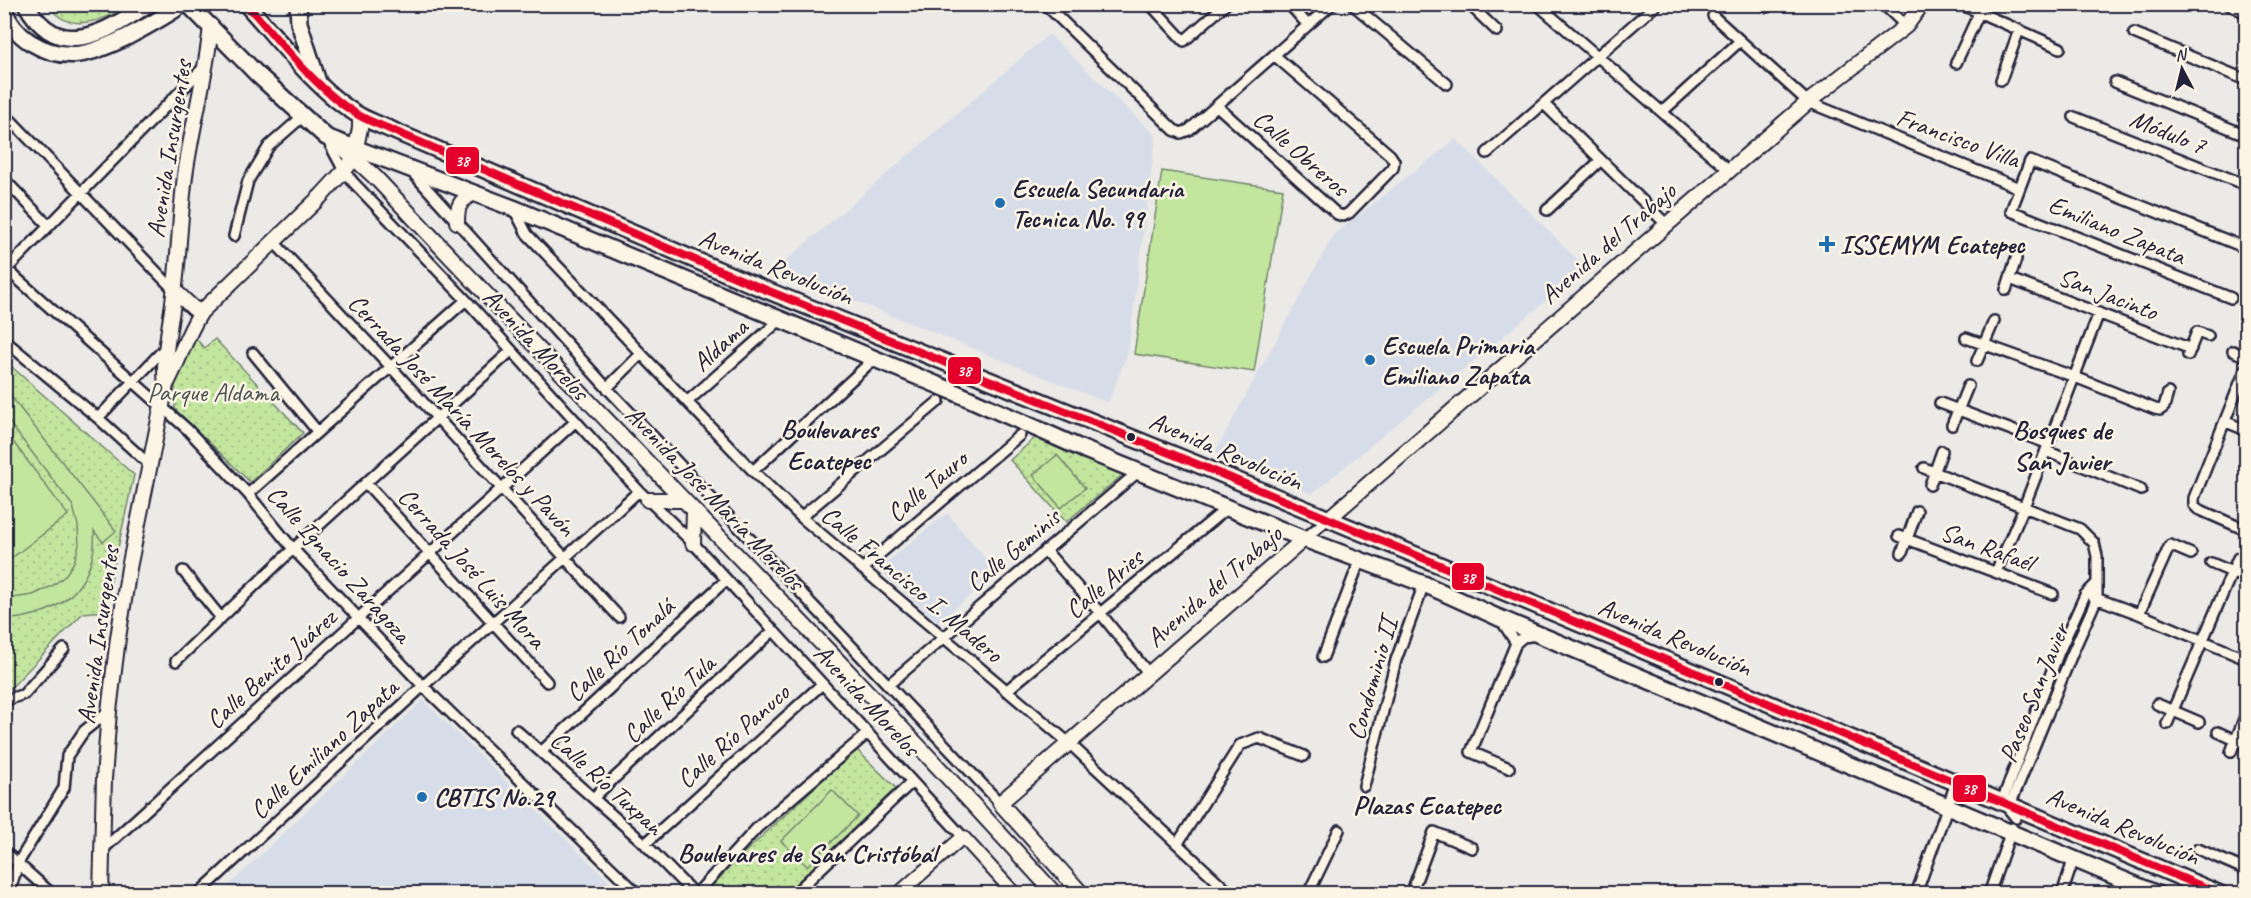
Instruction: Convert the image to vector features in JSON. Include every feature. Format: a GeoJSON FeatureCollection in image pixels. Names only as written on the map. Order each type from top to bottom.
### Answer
{"type":"FeatureCollection","features":[{"type":"Feature","properties":{"kind":"main road"},"geometry":{"type":"LineString","coordinates":[[26,4],[32,16],[43,26],[67,38],[86,38],[104,32],[145,7]]}},
{"type":"Feature","properties":{"kind":"main road"},"geometry":{"type":"LineString","coordinates":[[4,10],[14,27],[25,39],[42,50],[62,55],[82,55],[101,50],[157,22],[183,4]]}},
{"type":"Feature","properties":{"kind":"main road","name":"Avenida Revolución"},"geometry":{"type":"LineString","coordinates":[[188,4],[257,75],[302,117],[330,139],[355,152],[408,167],[513,208],[1138,472],[1304,539],[1424,584],[1497,617],[1947,806],[2012,813],[2074,858],[2129,888],[2157,894]]}},
{"type":"Feature","properties":{"kind":"main road","name":"Avenida Revolución"},"geometry":{"type":"LineString","coordinates":[[246,4],[318,82],[360,116],[749,283],[1209,469],[1816,723],[1956,783],[2012,813],[2220,894]]}},
{"type":"Feature","properties":{"kind":"main road"},"geometry":{"type":"LineString","coordinates":[[298,4],[299,23],[318,82]]}},
{"type":"Feature","properties":{"kind":"main road","name":"Avenida del Trabajo"},"geometry":{"type":"LineString","coordinates":[[1328,519],[1808,102],[1906,26],[1922,4]]}},
{"type":"Feature","properties":{"kind":"main road","name":"Avenida Insurgentes"},"geometry":{"type":"LineString","coordinates":[[166,386],[164,369],[175,291],[186,173],[207,64],[211,26]]}},
{"type":"Feature","properties":{"kind":"main road","name":"Avenida Insurgentes"},"geometry":{"type":"LineString","coordinates":[[101,894],[101,851],[109,711],[129,568],[166,386],[190,329],[201,312],[344,171],[355,152],[360,116]]}},
{"type":"Feature","properties":{"kind":"main road","name":"Avenida José María Morelos"},"geometry":{"type":"LineString","coordinates":[[355,152],[694,512],[987,818],[1055,894]]}},
{"type":"Feature","properties":{"kind":"main road"},"geometry":{"type":"LineString","coordinates":[[457,222],[457,208],[463,199],[474,193]]}},
{"type":"Feature","properties":{"kind":"main road"},"geometry":{"type":"LineString","coordinates":[[175,291],[193,308],[201,312]]}},
{"type":"Feature","properties":{"kind":"main road"},"geometry":{"type":"LineString","coordinates":[[644,496],[683,500]]}},
{"type":"Feature","properties":{"kind":"main road"},"geometry":{"type":"LineString","coordinates":[[693,543],[694,512]]}},
{"type":"Feature","properties":{"kind":"main road","name":"Avenida del Trabajo"},"geometry":{"type":"LineString","coordinates":[[1000,803],[1304,539]]}},
{"type":"Feature","properties":{"kind":"main road","name":"Avenida José María Morelos"},"geometry":{"type":"LineString","coordinates":[[1000,803],[1082,894]]}},
{"type":"Feature","properties":{"kind":"main road"},"geometry":{"type":"LineString","coordinates":[[987,818],[1046,855]]}},
{"type":"Feature","properties":{"kind":"street"},"geometry":{"type":"LineString","coordinates":[[1045,4],[1174,130],[1181,132],[1189,130],[1332,4]]}},
{"type":"Feature","properties":{"kind":"street"},"geometry":{"type":"LineString","coordinates":[[1150,4],[1184,41],[1226,4]]}},
{"type":"Feature","properties":{"kind":"street"},"geometry":{"type":"LineString","coordinates":[[1289,4],[1307,24]]}},
{"type":"Feature","properties":{"kind":"street"},"geometry":{"type":"LineString","coordinates":[[1352,4],[1447,84]]}},
{"type":"Feature","properties":{"kind":"street"},"geometry":{"type":"LineString","coordinates":[[1469,4],[1497,31]]}},
{"type":"Feature","properties":{"kind":"street"},"geometry":{"type":"LineString","coordinates":[[1487,153],[1657,4]]}},
{"type":"Feature","properties":{"kind":"street"},"geometry":{"type":"LineString","coordinates":[[1882,4],[1906,26]]}},
{"type":"Feature","properties":{"kind":"street"},"geometry":{"type":"LineString","coordinates":[[1960,4],[2060,48]]}},
{"type":"Feature","properties":{"kind":"street"},"geometry":{"type":"LineString","coordinates":[[2228,4],[2247,13]]}},
{"type":"Feature","properties":{"kind":"street"},"geometry":{"type":"LineString","coordinates":[[1539,5],[1729,170]]}},
{"type":"Feature","properties":{"kind":"street"},"geometry":{"type":"LineString","coordinates":[[1956,63],[1979,13]]}},
{"type":"Feature","properties":{"kind":"street","name":"Francisco Villa"},"geometry":{"type":"LineString","coordinates":[[1713,16],[1808,102],[2019,188],[2030,161],[2247,248]]}},
{"type":"Feature","properties":{"kind":"street"},"geometry":{"type":"LineString","coordinates":[[2001,80],[2019,30]]}},
{"type":"Feature","properties":{"kind":"street"},"geometry":{"type":"LineString","coordinates":[[2134,33],[2247,80]]}},
{"type":"Feature","properties":{"kind":"street"},"geometry":{"type":"LineString","coordinates":[[1662,112],[1740,41]]}},
{"type":"Feature","properties":{"kind":"street","name":"Calle Obreros"},"geometry":{"type":"LineString","coordinates":[[1217,106],[1336,214],[1343,216],[1349,213],[1393,168],[1394,161],[1390,155],[1274,55]]}},
{"type":"Feature","properties":{"kind":"street"},"geometry":{"type":"LineString","coordinates":[[5,270],[207,64]]}},
{"type":"Feature","properties":{"kind":"street"},"geometry":{"type":"LineString","coordinates":[[2115,81],[2247,135]]}},
{"type":"Feature","properties":{"kind":"street"},"geometry":{"type":"LineString","coordinates":[[1544,104],[1666,224]]}},
{"type":"Feature","properties":{"kind":"street"},"geometry":{"type":"LineString","coordinates":[[4,113],[175,291]]}},
{"type":"Feature","properties":{"kind":"street"},"geometry":{"type":"LineString","coordinates":[[234,236],[248,181],[269,146],[302,117]]}},
{"type":"Feature","properties":{"kind":"street","name":"Módulo 7"},"geometry":{"type":"LineString","coordinates":[[2074,117],[2247,185]]}},
{"type":"Feature","properties":{"kind":"street","name":"Avenida Morelos"},"geometry":{"type":"LineString","coordinates":[[330,139],[344,171],[644,496],[693,543],[963,837],[1010,892]]}},
{"type":"Feature","properties":{"kind":"street"},"geometry":{"type":"LineString","coordinates":[[1546,210],[1601,160]]}},
{"type":"Feature","properties":{"kind":"street","name":"Avenida José María Morelos"},"geometry":{"type":"LineString","coordinates":[[408,167],[607,388],[1000,803]]}},
{"type":"Feature","properties":{"kind":"street"},"geometry":{"type":"LineString","coordinates":[[4,179],[49,226]]}},
{"type":"Feature","properties":{"kind":"street","name":"Emiliano Zapata"},"geometry":{"type":"LineString","coordinates":[[2019,188],[2011,211],[2231,298]]}},
{"type":"Feature","properties":{"kind":"street","name":"Calle Francisco I. Madero"},"geometry":{"type":"LineString","coordinates":[[513,208],[527,234],[753,471],[801,517],[1069,743],[1231,894]]}},
{"type":"Feature","properties":{"kind":"street","name":"Cerrada José María Morelos y Pavón"},"geometry":{"type":"LineString","coordinates":[[274,242],[619,617]]}},
{"type":"Feature","properties":{"kind":"street"},"geometry":{"type":"LineString","coordinates":[[2006,290],[2016,259]]}},
{"type":"Feature","properties":{"kind":"street","name":"Calle Ignacio Zaragoza"},"geometry":{"type":"LineString","coordinates":[[5,270],[132,382],[162,405],[248,494],[293,549],[423,686],[638,894]]}},
{"type":"Feature","properties":{"kind":"street","name":"San Jacinto"},"geometry":{"type":"LineString","coordinates":[[2010,279],[2190,352],[2197,332],[2208,336]]}},
{"type":"Feature","properties":{"kind":"street"},"geometry":{"type":"LineString","coordinates":[[248,494],[465,300]]}},
{"type":"Feature","properties":{"kind":"street"},"geometry":{"type":"LineString","coordinates":[[1996,572],[2048,447],[2099,314]]}},
{"type":"Feature","properties":{"kind":"street","name":"Aldama"},"geometry":{"type":"LineString","coordinates":[[688,401],[780,320]]}},
{"type":"Feature","properties":{"kind":"street"},"geometry":{"type":"LineString","coordinates":[[1977,361],[1994,321]]}},
{"type":"Feature","properties":{"kind":"street"},"geometry":{"type":"LineString","coordinates":[[1966,338],[2075,377],[2155,409],[2160,410],[2164,407],[2168,393]]}},
{"type":"Feature","properties":{"kind":"street"},"geometry":{"type":"LineString","coordinates":[[4,340],[98,418],[151,466]]}},
{"type":"Feature","properties":{"kind":"street"},"geometry":{"type":"LineString","coordinates":[[98,418],[169,344]]}},
{"type":"Feature","properties":{"kind":"street"},"geometry":{"type":"LineString","coordinates":[[176,660],[293,549],[511,351]]}},
{"type":"Feature","properties":{"kind":"street"},"geometry":{"type":"LineString","coordinates":[[2233,351],[2247,357]]}},
{"type":"Feature","properties":{"kind":"street"},"geometry":{"type":"LineString","coordinates":[[253,353],[317,431]]}},
{"type":"Feature","properties":{"kind":"street"},"geometry":{"type":"LineString","coordinates":[[607,388],[641,354]]}},
{"type":"Feature","properties":{"kind":"street"},"geometry":{"type":"LineString","coordinates":[[753,471],[874,359]]}},
{"type":"Feature","properties":{"kind":"street"},"geometry":{"type":"LineString","coordinates":[[2243,526],[2198,509],[2194,505],[2194,498],[2247,368]]}},
{"type":"Feature","properties":{"kind":"street"},"geometry":{"type":"LineString","coordinates":[[1952,425],[1968,386]]}},
{"type":"Feature","properties":{"kind":"street"},"geometry":{"type":"LineString","coordinates":[[801,517],[939,401]]}},
{"type":"Feature","properties":{"kind":"street"},"geometry":{"type":"LineString","coordinates":[[1940,403],[2048,447],[2141,490]]}},
{"type":"Feature","properties":{"kind":"street","name":"Calle Benito Juárez"},"geometry":{"type":"LineString","coordinates":[[101,851],[576,421]]}},
{"type":"Feature","properties":{"kind":"street"},"geometry":{"type":"LineString","coordinates":[[2226,422],[2247,430]]}},
{"type":"Feature","properties":{"kind":"street","name":"Calle Tauro"},"geometry":{"type":"LineString","coordinates":[[862,569],[1020,435]]}},
{"type":"Feature","properties":{"kind":"street"},"geometry":{"type":"LineString","coordinates":[[1930,485],[1942,451]]}},
{"type":"Feature","properties":{"kind":"street","name":"Paseo San Javier"},"geometry":{"type":"LineString","coordinates":[[1924,468],[2080,529],[2094,543],[2097,556],[2097,598],[2066,670],[2012,813]]}},
{"type":"Feature","properties":{"kind":"street","name":"Calle Geminis"},"geometry":{"type":"LineString","coordinates":[[888,685],[1138,472]]}},
{"type":"Feature","properties":{"kind":"street","name":"Cerrada José Luis Mora"},"geometry":{"type":"LineString","coordinates":[[366,483],[547,682]]}},
{"type":"Feature","properties":{"kind":"street","name":"Calle Emiliano Zapata"},"geometry":{"type":"LineString","coordinates":[[198,894],[565,558],[644,496]]}},
{"type":"Feature","properties":{"kind":"street","name":"Calle Aries"},"geometry":{"type":"LineString","coordinates":[[1006,691],[1227,508]]}},
{"type":"Feature","properties":{"kind":"street","name":"San Rafaél"},"geometry":{"type":"LineString","coordinates":[[1902,553],[1903,538],[1917,511]]}},
{"type":"Feature","properties":{"kind":"street","name":"Avenida del Trabajo"},"geometry":{"type":"LineString","coordinates":[[1304,539],[1328,519]]}},
{"type":"Feature","properties":{"kind":"street","name":"San Rafaél"},"geometry":{"type":"LineString","coordinates":[[1903,538],[2053,594]]}},
{"type":"Feature","properties":{"kind":"street"},"geometry":{"type":"LineString","coordinates":[[2139,614],[2170,545],[2191,554]]}},
{"type":"Feature","properties":{"kind":"street"},"geometry":{"type":"LineString","coordinates":[[1045,550],[1149,674]]}},
{"type":"Feature","properties":{"kind":"street"},"geometry":{"type":"LineString","coordinates":[[2167,724],[2238,558]]}},
{"type":"Feature","properties":{"kind":"street"},"geometry":{"type":"LineString","coordinates":[[1323,657],[1360,560]]}},
{"type":"Feature","properties":{"kind":"street"},"geometry":{"type":"LineString","coordinates":[[2211,563],[2247,578]]}},
{"type":"Feature","properties":{"kind":"street"},"geometry":{"type":"LineString","coordinates":[[183,571],[221,618]]}},
{"type":"Feature","properties":{"kind":"street","name":"Calle Río Tonalá"},"geometry":{"type":"LineString","coordinates":[[542,752],[726,580]]}},
{"type":"Feature","properties":{"kind":"street","name":"Condominio II"},"geometry":{"type":"LineString","coordinates":[[1364,786],[1396,660],[1424,584]]}},
{"type":"Feature","properties":{"kind":"street","name":"Paseo San Javier"},"geometry":{"type":"LineString","coordinates":[[2012,813],[2054,666],[2085,595],[2096,584]]}},
{"type":"Feature","properties":{"kind":"street","name":"Paseo San Javier"},"geometry":{"type":"LineString","coordinates":[[2085,595],[2139,614],[2247,659]]}},
{"type":"Feature","properties":{"kind":"street"},"geometry":{"type":"LineString","coordinates":[[1497,617],[1516,643]]}},
{"type":"Feature","properties":{"kind":"street","name":"Calle Río Tula"},"geometry":{"type":"LineString","coordinates":[[594,798],[773,631]]}},
{"type":"Feature","properties":{"kind":"street"},"geometry":{"type":"LineString","coordinates":[[1509,768],[1471,752],[1516,643],[1523,637],[1542,636]]}},
{"type":"Feature","properties":{"kind":"street"},"geometry":{"type":"LineString","coordinates":[[4,702],[24,694],[64,650]]}},
{"type":"Feature","properties":{"kind":"street"},"geometry":{"type":"LineString","coordinates":[[2054,666],[2066,670]]}},
{"type":"Feature","properties":{"kind":"street","name":"Calle Río Panuco"},"geometry":{"type":"LineString","coordinates":[[645,844],[822,684]]}},
{"type":"Feature","properties":{"kind":"street"},"geometry":{"type":"LineString","coordinates":[[2157,704],[2199,722]]}},
{"type":"Feature","properties":{"kind":"street"},"geometry":{"type":"LineString","coordinates":[[9,894],[18,863],[64,788],[67,756],[84,731],[109,711]]}},
{"type":"Feature","properties":{"kind":"street"},"geometry":{"type":"LineString","coordinates":[[2231,752],[2247,714]]}},
{"type":"Feature","properties":{"kind":"street","name":"Calle Río Tuxpan"},"geometry":{"type":"LineString","coordinates":[[516,730],[645,844],[695,894]]}},
{"type":"Feature","properties":{"kind":"street"},"geometry":{"type":"LineString","coordinates":[[2218,732],[2247,744]]}},
{"type":"Feature","properties":{"kind":"street"},"geometry":{"type":"LineString","coordinates":[[695,894],[758,827],[868,733]]}},
{"type":"Feature","properties":{"kind":"street"},"geometry":{"type":"LineString","coordinates":[[1178,843],[1239,745],[1259,738],[1304,756]]}},
{"type":"Feature","properties":{"kind":"street"},"geometry":{"type":"LineString","coordinates":[[794,894],[912,782]]}},
{"type":"Feature","properties":{"kind":"street"},"geometry":{"type":"LineString","coordinates":[[1916,894],[1956,783]]}},
{"type":"Feature","properties":{"kind":"street"},"geometry":{"type":"LineString","coordinates":[[1989,894],[2012,813]]}},
{"type":"Feature","properties":{"kind":"street"},"geometry":{"type":"LineString","coordinates":[[1308,894],[1339,830]]}},
{"type":"Feature","properties":{"kind":"street"},"geometry":{"type":"LineString","coordinates":[[1412,894],[1434,832],[1472,848]]}},
{"type":"Feature","properties":{"kind":"street"},"geometry":{"type":"LineString","coordinates":[[898,894],[963,837]]}},
{"type":"Feature","properties":{"kind":"street"},"geometry":{"type":"LineString","coordinates":[[2198,849],[2246,869]]}},
{"type":"Feature","properties":{"kind":"street"},"geometry":{"type":"LineString","coordinates":[[4,851],[51,894]]}},
{"type":"Feature","properties":{"kind":"street"},"geometry":{"type":"LineString","coordinates":[[2062,894],[2074,858]]}},
{"type":"Feature","properties":{"kind":"street"},"geometry":{"type":"LineString","coordinates":[[35,894],[38,883]]}},
{"type":"Feature","properties":{"kind":"shaded area","name":"Escuela Secundaria Tecnica No. 99"},"geometry":{"type":"Polygon","coordinates":[[[1049,34],[1156,136],[1128,352],[1108,403],[776,269],[1049,34]]]}},
{"type":"Feature","properties":{"kind":"shaded area","name":"Escuela Primaria Emiliano Zapata"},"geometry":{"type":"Polygon","coordinates":[[[1456,139],[1586,268],[1312,494],[1215,452],[1334,234],[1456,139]]]}},
{"type":"Feature","properties":{"kind":"shaded area"},"geometry":{"type":"Polygon","coordinates":[[[947,513],[998,573],[938,622],[878,569],[947,513]]]}},
{"type":"Feature","properties":{"kind":"shaded area","name":"CBTIS No.29"},"geometry":{"type":"Polygon","coordinates":[[[423,700],[621,893],[221,893],[423,700]]]}},
{"type":"Feature","properties":{"kind":"green space"},"geometry":{"type":"Polygon","coordinates":[[[49,5],[128,5],[98,20],[76,22],[65,20],[49,5]]]}},
{"type":"Feature","properties":{"kind":"green space"},"geometry":{"type":"Polygon","coordinates":[[[1162,171],[1283,189],[1254,372],[1134,354],[1162,171]]]}},
{"type":"Feature","properties":{"kind":"green space","name":"Parque Aldama"},"geometry":{"type":"Polygon","coordinates":[[[194,336],[204,348],[215,339],[303,433],[250,482],[175,409],[175,382],[194,336]]]}},
{"type":"Feature","properties":{"kind":"green space"},"geometry":{"type":"Polygon","coordinates":[[[5,361],[134,475],[104,611],[83,613],[5,694],[5,361]]]}},
{"type":"Feature","properties":{"kind":"green space"},"geometry":{"type":"Polygon","coordinates":[[[5,389],[116,531],[103,542],[94,531],[92,559],[81,583],[73,593],[50,609],[13,619],[5,618],[5,597],[33,595],[52,586],[65,576],[74,562],[79,545],[78,526],[73,506],[5,417],[5,389]]]}},
{"type":"Feature","properties":{"kind":"green space"},"geometry":{"type":"Polygon","coordinates":[[[4,431],[68,515],[5,563],[4,431]]]}},
{"type":"Feature","properties":{"kind":"green space"},"geometry":{"type":"Polygon","coordinates":[[[1036,437],[1126,472],[1066,522],[1010,460],[1036,437]]]}},
{"type":"Feature","properties":{"kind":"green space"},"geometry":{"type":"Polygon","coordinates":[[[1057,455],[1085,488],[1061,508],[1033,475],[1057,455]]]}},
{"type":"Feature","properties":{"kind":"green space"},"geometry":{"type":"Polygon","coordinates":[[[856,749],[896,788],[786,893],[702,892],[856,749]]]}},
{"type":"Feature","properties":{"kind":"green space"},"geometry":{"type":"Polygon","coordinates":[[[832,790],[858,816],[807,866],[781,841],[832,790]]]}},
{"type":"Feature","properties":{"kind":"transit line","name":"38"},"geometry":{"type":"LineString","coordinates":[[246,4],[314,80],[345,106],[368,120],[749,283],[1209,469],[2220,894]]}},
{"type":"Feature","properties":{"kind":"place","name":"Escuela Secundaria Tecnica No. 99"},"geometry":{"type":"Point","coordinates":[1000,203]}},
{"type":"Feature","properties":{"kind":"place","name":"ISSEMYM Ecatepec"},"geometry":{"type":"Point","coordinates":[1827,244]}},
{"type":"Feature","properties":{"kind":"place","name":"Escuela Primaria Emiliano Zapata"},"geometry":{"type":"Point","coordinates":[1370,360]}},
{"type":"Feature","properties":{"kind":"place","name":"CBTIS No.29"},"geometry":{"type":"Point","coordinates":[422,797]}},
{"type":"Feature","properties":{"kind":"district","name":"Boulevares Ecatepec"},"geometry":{"type":"Point","coordinates":[829,444]}},
{"type":"Feature","properties":{"kind":"district","name":"Bosques de San Javier"},"geometry":{"type":"Point","coordinates":[2062,446]}},
{"type":"Feature","properties":{"kind":"district","name":"Plazas Ecatepec"},"geometry":{"type":"Point","coordinates":[1427,805]}},
{"type":"Feature","properties":{"kind":"district","name":"Boulevares de San Cristóbal"},"geometry":{"type":"Point","coordinates":[807,853]}}]}
